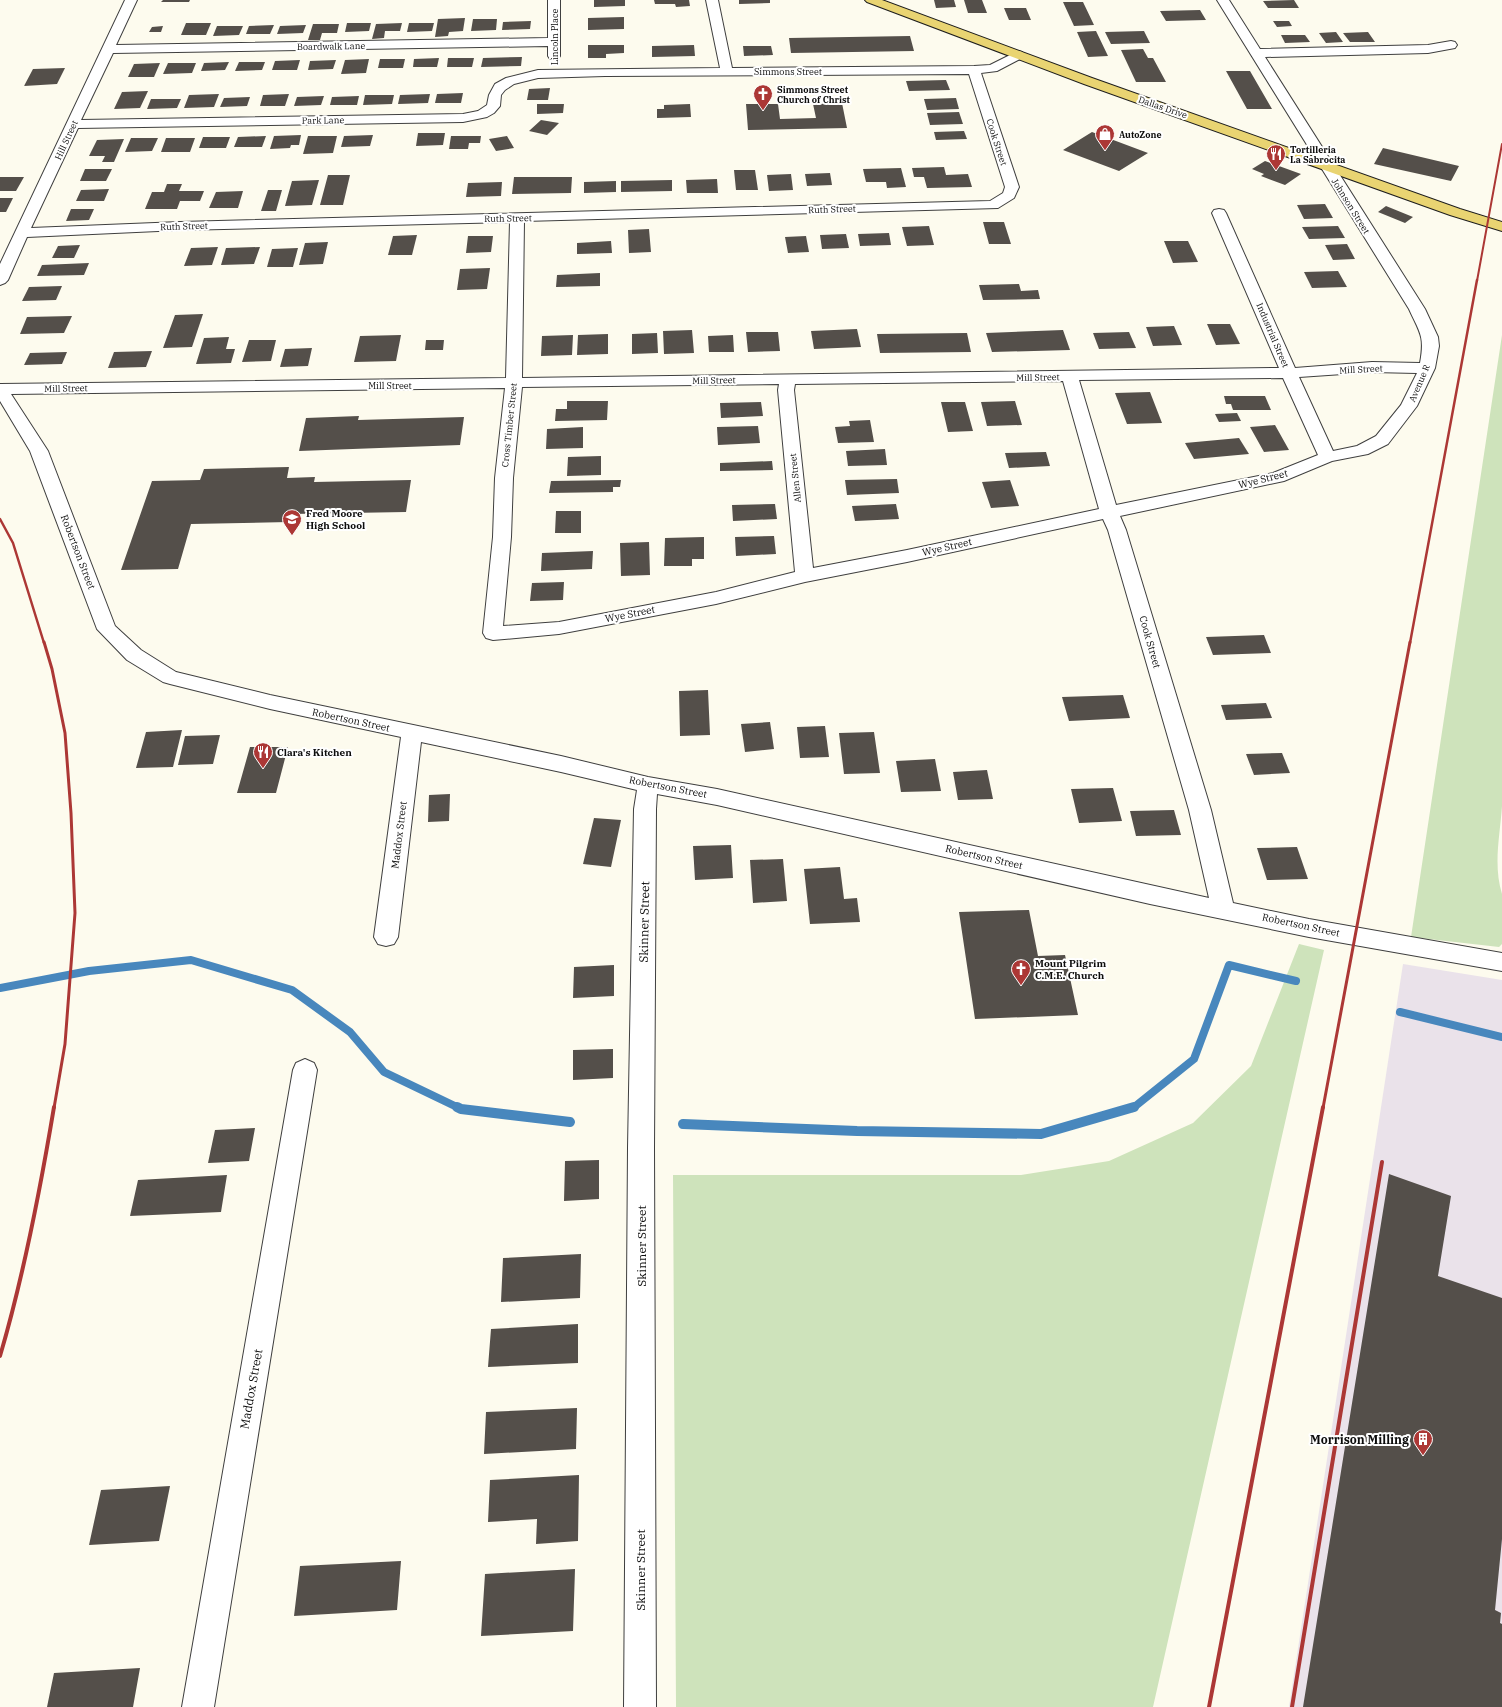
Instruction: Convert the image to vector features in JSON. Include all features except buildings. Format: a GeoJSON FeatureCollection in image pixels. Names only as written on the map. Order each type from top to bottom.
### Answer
{"type":"FeatureCollection","features":[{"type":"Feature","properties":{"kind":"main road","name":"Dallas Drive"},"geometry":{"type":"LineString","coordinates":[[871,0],[1088,81],[1455,212],[1502,227]]}},
{"type":"Feature","properties":{"kind":"main road","name":"Dallas Drive"},"geometry":{"type":"LineString","coordinates":[[1455,212],[1502,235]]}},
{"type":"Feature","properties":{"kind":"street","name":"Hill Street"},"geometry":{"type":"LineString","coordinates":[[0,280],[131,0]]}},
{"type":"Feature","properties":{"kind":"street","name":"Lincoln Place"},"geometry":{"type":"LineString","coordinates":[[554,0],[554,73]]}},
{"type":"Feature","properties":{"kind":"street"},"geometry":{"type":"LineString","coordinates":[[712,0],[726,72]]}},
{"type":"Feature","properties":{"kind":"street","name":"Johnson Street"},"geometry":{"type":"LineString","coordinates":[[1223,0],[1310,142],[1327,166],[1416,309]]}},
{"type":"Feature","properties":{"kind":"street","name":"Boardwalk Lane"},"geometry":{"type":"LineString","coordinates":[[108,49],[554,42]]}},
{"type":"Feature","properties":{"kind":"street"},"geometry":{"type":"LineString","coordinates":[[1256,53],[1428,48],[1451,45]]}},
{"type":"Feature","properties":{"kind":"street","name":"Simmons Street"},"geometry":{"type":"LineString","coordinates":[[554,73],[974,70],[993,68],[1018,55]]}},
{"type":"Feature","properties":{"kind":"street","name":"Cook Street"},"geometry":{"type":"LineString","coordinates":[[974,70],[1012,187],[1010,195],[993,205]]}},
{"type":"Feature","properties":{"kind":"street","name":"Park Lane"},"geometry":{"type":"LineString","coordinates":[[73,124],[463,118],[482,114],[489,110],[493,106],[495,94],[500,87],[510,81],[538,74],[554,73]]}},
{"type":"Feature","properties":{"kind":"street","name":"Ruth Street"},"geometry":{"type":"LineString","coordinates":[[22,233],[180,226],[993,205]]}},
{"type":"Feature","properties":{"kind":"street","name":"Industrial Street"},"geometry":{"type":"LineString","coordinates":[[1219,213],[1327,457]]}},
{"type":"Feature","properties":{"kind":"street","name":"Cross Timber Street"},"geometry":{"type":"LineString","coordinates":[[493,633],[502,537],[504,478],[514,384],[517,217]]}},
{"type":"Feature","properties":{"kind":"street","name":"Avenue R"},"geometry":{"type":"LineString","coordinates":[[1390,430],[1409,406],[1427,368],[1431,346],[1430,337],[1416,309]]}},
{"type":"Feature","properties":{"kind":"street","name":"Mill Street"},"geometry":{"type":"LineString","coordinates":[[0,390],[1289,373],[1372,367],[1427,368]]}},
{"type":"Feature","properties":{"kind":"street","name":"Cook Street"},"geometry":{"type":"LineString","coordinates":[[1070,376],[1109,512],[1117,530],[1200,810],[1223,909]]}},
{"type":"Feature","properties":{"kind":"street","name":"Allen Street"},"geometry":{"type":"LineString","coordinates":[[788,380],[786,390],[805,576]]}},
{"type":"Feature","properties":{"kind":"street","name":"Robertson Street"},"geometry":{"type":"LineString","coordinates":[[0,390],[10,403],[39,451],[107,629],[134,655],[170,677],[270,702],[648,784],[717,797],[1150,895],[1309,928],[1502,962]]}},
{"type":"Feature","properties":{"kind":"street","name":"Wye Street"},"geometry":{"type":"LineString","coordinates":[[493,633],[560,628],[716,598],[805,576],[907,556],[1278,477],[1327,457],[1362,450],[1382,440],[1390,430]]}},
{"type":"Feature","properties":{"kind":"street","name":"Maddox Street"},"geometry":{"type":"LineString","coordinates":[[386,937],[412,733]]}},
{"type":"Feature","properties":{"kind":"street","name":"Skinner Street"},"geometry":{"type":"LineString","coordinates":[[640,1707],[641,1148],[645,808],[648,784]]}},
{"type":"Feature","properties":{"kind":"street","name":"Maddox Street"},"geometry":{"type":"LineString","coordinates":[[198,1707],[305,1070]]}},
{"type":"Feature","properties":{"kind":"shaded area","name":"Morrison Milling"},"geometry":{"type":"Polygon","coordinates":[[[1403,964],[1502,980],[1502,1707],[1289,1707],[1403,964]]]}},
{"type":"Feature","properties":{"kind":"green space"},"geometry":{"type":"Polygon","coordinates":[[[1502,335],[1502,806],[1498,872],[1502,894],[1502,944],[1499,947],[1411,937],[1502,335]]]}},
{"type":"Feature","properties":{"kind":"green space"},"geometry":{"type":"Polygon","coordinates":[[[1299,944],[1324,950],[1153,1707],[676,1707],[673,1175],[1021,1175],[1109,1161],[1193,1123],[1251,1066],[1299,944]]]}},
{"type":"Feature","properties":{"kind":"waterway"},"geometry":{"type":"LineString","coordinates":[[0,988],[89,971],[191,960],[292,990],[350,1032],[384,1072],[459,1108]]}},
{"type":"Feature","properties":{"kind":"waterway"},"geometry":{"type":"LineString","coordinates":[[1133,1108],[1194,1059],[1229,965],[1296,981]]}},
{"type":"Feature","properties":{"kind":"waterway"},"geometry":{"type":"LineString","coordinates":[[1400,1012],[1502,1037]]}},
{"type":"Feature","properties":{"kind":"waterway"},"geometry":{"type":"LineString","coordinates":[[683,1124],[857,1131],[1041,1134],[1134,1107]]}},
{"type":"Feature","properties":{"kind":"waterway"},"geometry":{"type":"LineString","coordinates":[[459,1108],[570,1122]]}},
{"type":"Feature","properties":{"kind":"railway"},"geometry":{"type":"LineString","coordinates":[[1477,281],[1502,144]]}},
{"type":"Feature","properties":{"kind":"railway"},"geometry":{"type":"LineString","coordinates":[[1410,643],[1477,280]]}},
{"type":"Feature","properties":{"kind":"railway"},"geometry":{"type":"LineString","coordinates":[[0,519],[13,543],[44,643]]}},
{"type":"Feature","properties":{"kind":"railway"},"geometry":{"type":"LineString","coordinates":[[44,642],[52,669],[65,733],[71,813],[75,913],[65,1044],[54,1108]]}},
{"type":"Feature","properties":{"kind":"railway"},"geometry":{"type":"LineString","coordinates":[[1323,1108],[1410,642]]}},
{"type":"Feature","properties":{"kind":"railway"},"geometry":{"type":"LineString","coordinates":[[0,1356],[17,1295],[31,1233],[54,1107]]}},
{"type":"Feature","properties":{"kind":"railway"},"geometry":{"type":"LineString","coordinates":[[1209,1707],[1323,1107]]}},
{"type":"Feature","properties":{"kind":"railway"},"geometry":{"type":"LineString","coordinates":[[1292,1707],[1382,1162]]}},
{"type":"Feature","properties":{"kind":"place","name":"Simmons Street Church of Christ"},"geometry":{"type":"Point","coordinates":[763,111]}},
{"type":"Feature","properties":{"kind":"place","name":"AutoZone"},"geometry":{"type":"Point","coordinates":[1105,151]}},
{"type":"Feature","properties":{"kind":"place","name":"Tortilleria La Sabrocita"},"geometry":{"type":"Point","coordinates":[1276,171]}},
{"type":"Feature","properties":{"kind":"place","name":"Fred Moore High School"},"geometry":{"type":"Point","coordinates":[292,536]}},
{"type":"Feature","properties":{"kind":"place","name":"Clara's Kitchen"},"geometry":{"type":"Point","coordinates":[263,769]}},
{"type":"Feature","properties":{"kind":"place","name":"Mount Pilgrim C.M.E. Church"},"geometry":{"type":"Point","coordinates":[1021,986]}},
{"type":"Feature","properties":{"kind":"place","name":"Morrison Milling"},"geometry":{"type":"Point","coordinates":[1423,1456]}}]}
